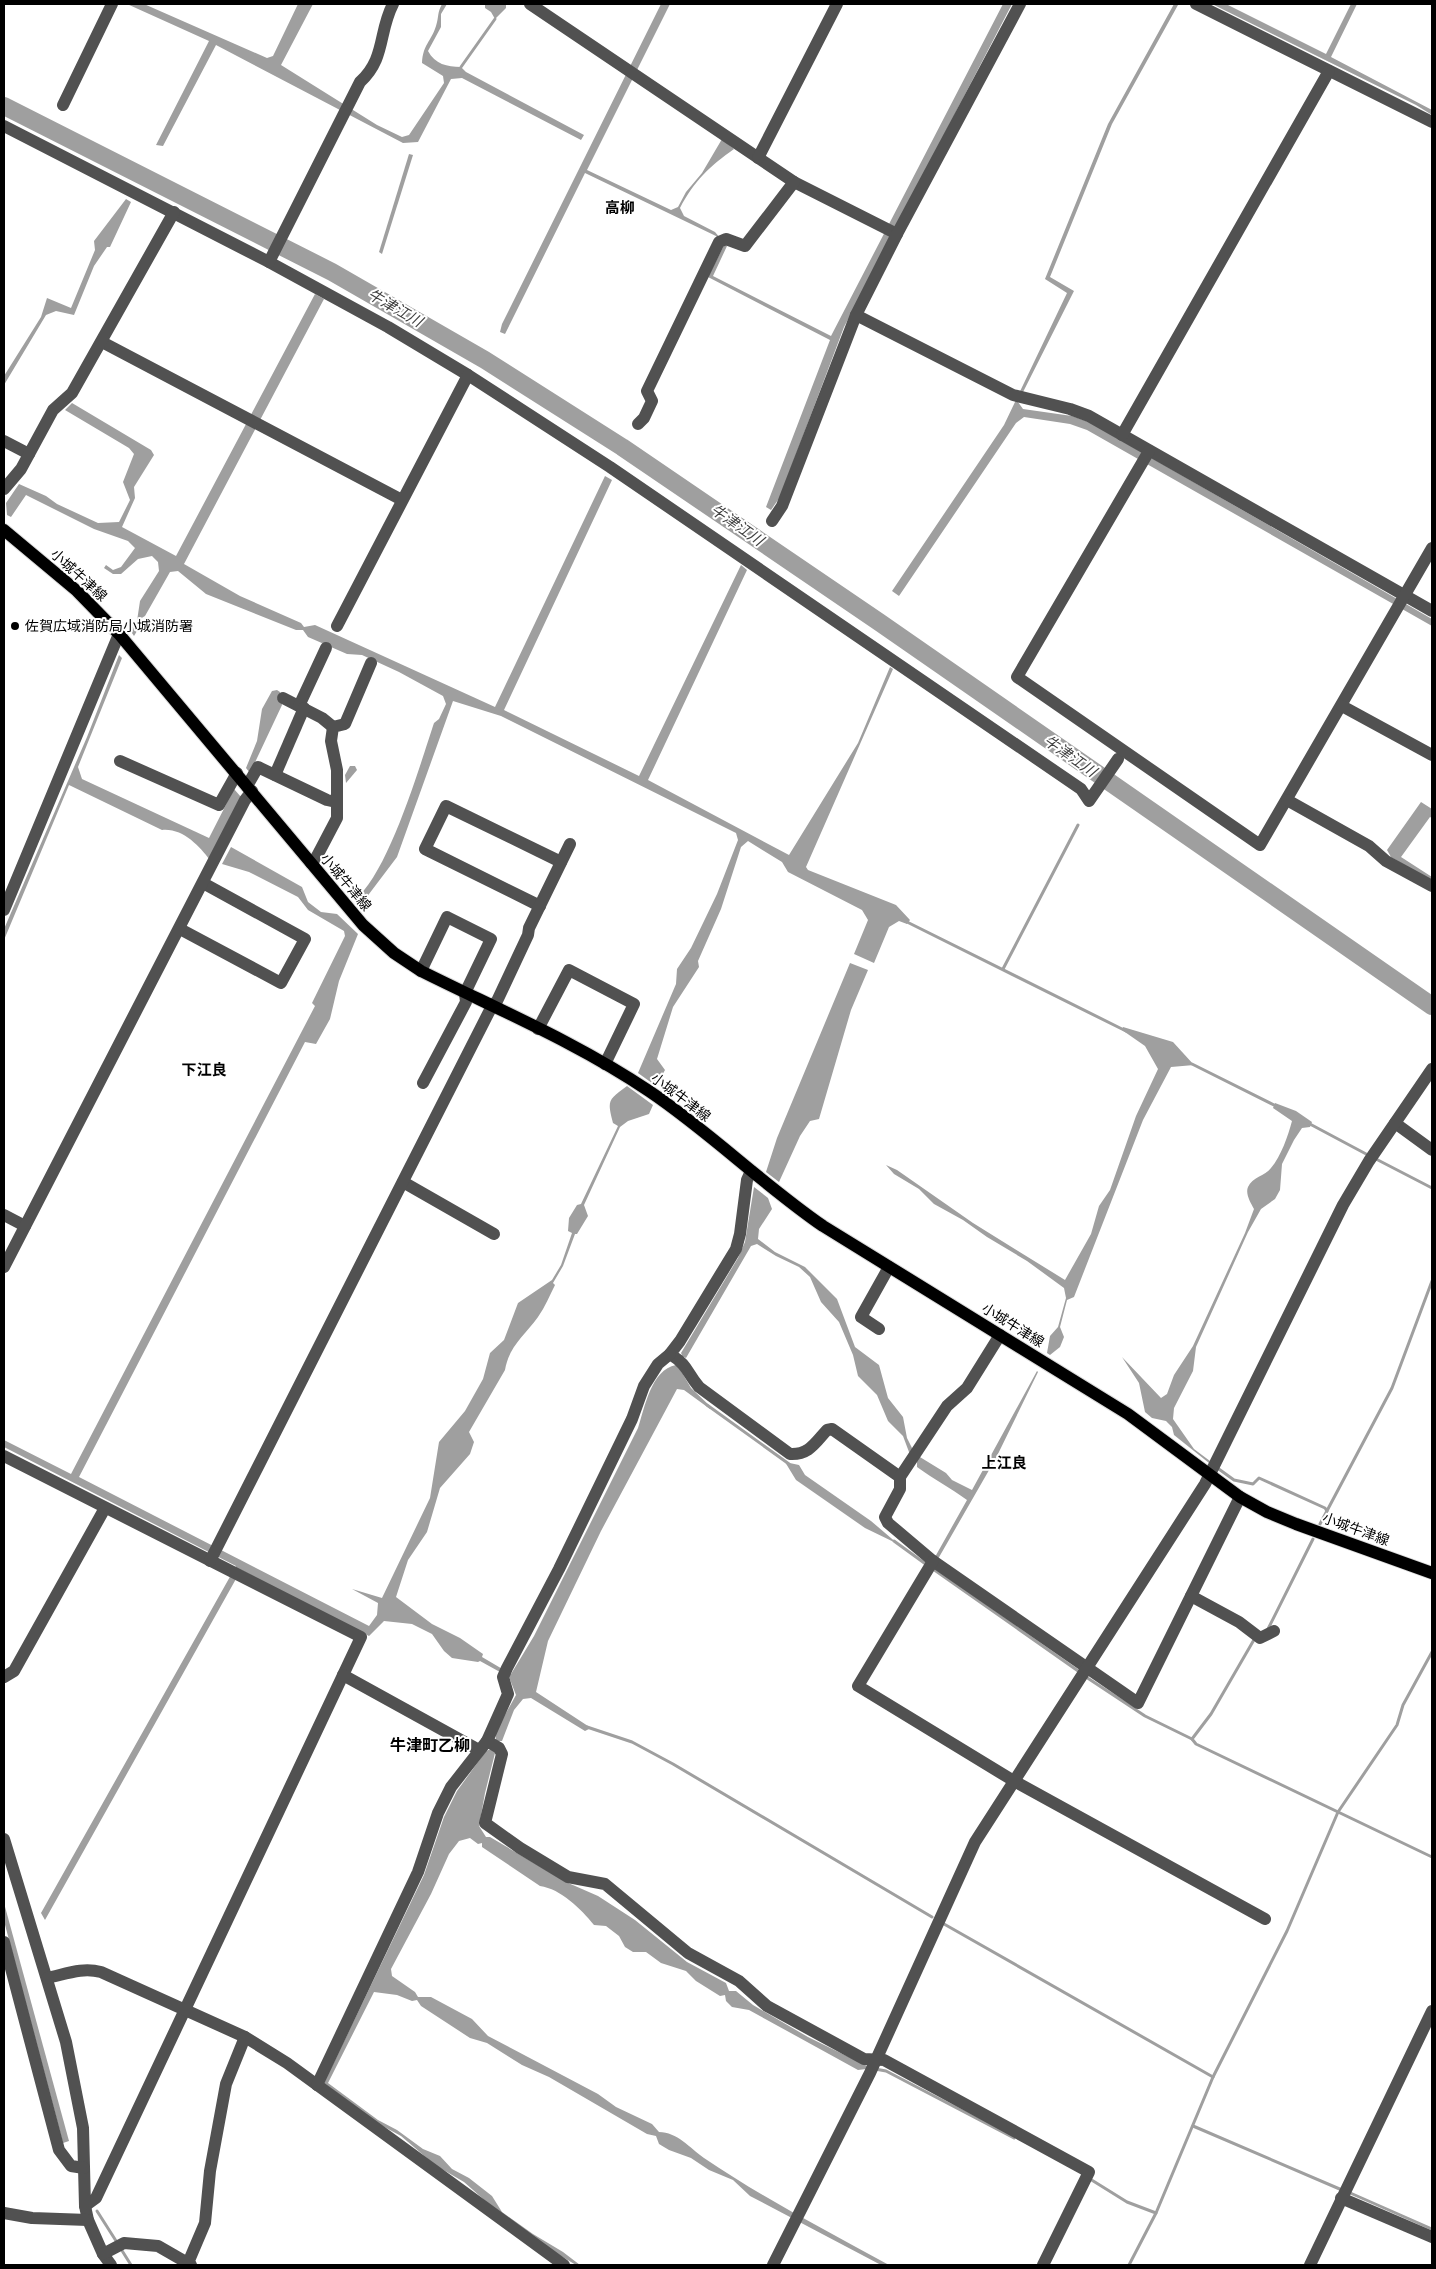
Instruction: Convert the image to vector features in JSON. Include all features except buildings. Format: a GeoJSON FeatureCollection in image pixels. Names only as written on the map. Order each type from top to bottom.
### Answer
{"type":"FeatureCollection","features":[{"type":"Feature","properties":{"kind":"main road","name":"小城牛津線"},"geometry":{"type":"LineString","coordinates":[[4,530],[77,591],[119,634],[250,788],[363,926],[394,953],[421,971],[605,1064],[652,1092],[789,1203],[1213,1468],[1240,1497],[1267,1512],[1296,1524],[1432,1573]]}},
{"type":"Feature","properties":{"kind":"street"},"geometry":{"type":"LineString","coordinates":[[63,105],[112,4]]}},
{"type":"Feature","properties":{"kind":"street"},"geometry":{"type":"LineString","coordinates":[[269,262],[360,82],[371,72],[378,57],[386,20],[393,4]]}},
{"type":"Feature","properties":{"kind":"street"},"geometry":{"type":"LineString","coordinates":[[530,4],[794,182],[897,234]]}},
{"type":"Feature","properties":{"kind":"street"},"geometry":{"type":"LineString","coordinates":[[758,158],[837,4]]}},
{"type":"Feature","properties":{"kind":"street"},"geometry":{"type":"LineString","coordinates":[[772,521],[782,506],[856,315],[897,234],[1020,4]]}},
{"type":"Feature","properties":{"kind":"street"},"geometry":{"type":"LineString","coordinates":[[1196,4],[1432,122]]}},
{"type":"Feature","properties":{"kind":"street"},"geometry":{"type":"LineString","coordinates":[[1122,435],[1329,72]]}},
{"type":"Feature","properties":{"kind":"street"},"geometry":{"type":"LineString","coordinates":[[4,126],[269,262],[388,327],[468,376],[610,467],[898,663],[1081,789],[1089,801],[1118,759]]}},
{"type":"Feature","properties":{"kind":"street"},"geometry":{"type":"LineString","coordinates":[[638,424],[644,418],[652,400],[647,391],[721,240],[745,246],[794,182]]}},
{"type":"Feature","properties":{"kind":"street"},"geometry":{"type":"LineString","coordinates":[[4,489],[21,469],[53,410],[72,393],[174,212]]}},
{"type":"Feature","properties":{"kind":"street"},"geometry":{"type":"LineString","coordinates":[[856,315],[1018,397],[1070,409],[1089,416],[1432,611]]}},
{"type":"Feature","properties":{"kind":"street"},"geometry":{"type":"LineString","coordinates":[[102,342],[402,500]]}},
{"type":"Feature","properties":{"kind":"street"},"geometry":{"type":"LineString","coordinates":[[337,626],[468,376]]}},
{"type":"Feature","properties":{"kind":"street"},"geometry":{"type":"LineString","coordinates":[[4,441],[29,454]]}},
{"type":"Feature","properties":{"kind":"street"},"geometry":{"type":"LineString","coordinates":[[1149,451],[1017,677],[1260,845],[1432,548]]}},
{"type":"Feature","properties":{"kind":"street"},"geometry":{"type":"LineString","coordinates":[[4,910],[119,634]]}},
{"type":"Feature","properties":{"kind":"street"},"geometry":{"type":"LineString","coordinates":[[275,775],[326,648]]}},
{"type":"Feature","properties":{"kind":"street"},"geometry":{"type":"LineString","coordinates":[[284,698],[333,727],[345,724],[372,663]]}},
{"type":"Feature","properties":{"kind":"street"},"geometry":{"type":"LineString","coordinates":[[1342,706],[1432,755]]}},
{"type":"Feature","properties":{"kind":"street"},"geometry":{"type":"LineString","coordinates":[[311,863],[316,858],[337,818],[337,770],[331,741],[333,727]]}},
{"type":"Feature","properties":{"kind":"street"},"geometry":{"type":"LineString","coordinates":[[1104,737],[1111,753],[1118,759],[1124,762],[1138,760]]}},
{"type":"Feature","properties":{"kind":"street"},"geometry":{"type":"LineString","coordinates":[[120,761],[219,805],[237,773]]}},
{"type":"Feature","properties":{"kind":"street"},"geometry":{"type":"LineString","coordinates":[[4,1267],[180,929],[245,800],[258,767],[327,800],[336,802]]}},
{"type":"Feature","properties":{"kind":"street"},"geometry":{"type":"LineString","coordinates":[[1287,800],[1369,846],[1386,861],[1432,886]]}},
{"type":"Feature","properties":{"kind":"street"},"geometry":{"type":"LineString","coordinates":[[540,906],[425,850],[446,806],[561,862]]}},
{"type":"Feature","properties":{"kind":"street"},"geometry":{"type":"LineString","coordinates":[[210,1561],[492,1006],[496,1002],[570,844]]}},
{"type":"Feature","properties":{"kind":"street"},"geometry":{"type":"LineString","coordinates":[[180,929],[281,983],[305,939],[203,883]]}},
{"type":"Feature","properties":{"kind":"street"},"geometry":{"type":"LineString","coordinates":[[421,971],[447,917],[491,939],[465,993],[466,1002],[423,1083]]}},
{"type":"Feature","properties":{"kind":"street"},"geometry":{"type":"LineString","coordinates":[[538,1029],[570,970],[578,974],[634,1004],[605,1064]]}},
{"type":"Feature","properties":{"kind":"street"},"geometry":{"type":"LineString","coordinates":[[773,2265],[873,2066],[966,1860],[1014,1781],[1213,1468],[1343,1205],[1395,1123],[1430,1078]]}},
{"type":"Feature","properties":{"kind":"street"},"geometry":{"type":"LineString","coordinates":[[1395,1123],[1432,1150]]}},
{"type":"Feature","properties":{"kind":"street"},"geometry":{"type":"LineString","coordinates":[[751,1172],[747,1180],[740,1234],[736,1249],[680,1341],[676,1358],[699,1387],[790,1454],[800,1454],[809,1450],[827,1430],[832,1429],[900,1477]]}},
{"type":"Feature","properties":{"kind":"street"},"geometry":{"type":"LineString","coordinates":[[402,1182],[494,1234]]}},
{"type":"Feature","properties":{"kind":"street"},"geometry":{"type":"LineString","coordinates":[[4,1215],[25,1226]]}},
{"type":"Feature","properties":{"kind":"street"},"geometry":{"type":"LineString","coordinates":[[879,1329],[861,1317],[889,1267]]}},
{"type":"Feature","properties":{"kind":"street"},"geometry":{"type":"LineString","coordinates":[[1000,1335],[967,1388],[946,1406],[900,1477],[900,1489],[885,1517],[888,1523],[930,1566],[1083,1672],[1138,1703],[1240,1497]]}},
{"type":"Feature","properties":{"kind":"street"},"geometry":{"type":"LineString","coordinates":[[316,2085],[418,1872],[438,1813],[451,1787],[489,1746],[508,1694],[505,1672],[559,1569],[628,1428],[644,1386],[658,1364],[676,1358]]}},
{"type":"Feature","properties":{"kind":"street"},"geometry":{"type":"LineString","coordinates":[[4,1456],[361,1637],[96,2198],[85,2206]]}},
{"type":"Feature","properties":{"kind":"street"},"geometry":{"type":"LineString","coordinates":[[4,1677],[14,1671],[105,1508]]}},
{"type":"Feature","properties":{"kind":"street"},"geometry":{"type":"LineString","coordinates":[[930,1566],[858,1686],[1014,1781],[1265,1919]]}},
{"type":"Feature","properties":{"kind":"street"},"geometry":{"type":"LineString","coordinates":[[1191,1596],[1239,1622],[1257,1635],[1274,1631]]}},
{"type":"Feature","properties":{"kind":"street"},"geometry":{"type":"LineString","coordinates":[[343,1675],[502,1754],[485,1823],[520,1848],[568,1877],[605,1884],[688,1953],[739,1982],[767,2006],[864,2059],[873,2066]]}},
{"type":"Feature","properties":{"kind":"street"},"geometry":{"type":"LineString","coordinates":[[4,1839],[68,2051],[83,2128],[85,2206],[88,2220],[114,2248],[158,2246],[190,2264],[205,2223],[210,2171],[226,2084],[245,2037]]}},
{"type":"Feature","properties":{"kind":"street"},"geometry":{"type":"LineString","coordinates":[[4,1943],[59,2150],[71,2166],[84,2168]]}},
{"type":"Feature","properties":{"kind":"street"},"geometry":{"type":"LineString","coordinates":[[47,1978],[90,1970],[101,1972],[245,2037],[316,2085],[564,2265]]}},
{"type":"Feature","properties":{"kind":"street"},"geometry":{"type":"LineString","coordinates":[[1310,2265],[1432,2011]]}},
{"type":"Feature","properties":{"kind":"street"},"geometry":{"type":"LineString","coordinates":[[873,2066],[884,2060],[1087,2177],[1043,2265]]}},
{"type":"Feature","properties":{"kind":"street"},"geometry":{"type":"LineString","coordinates":[[1344,2194],[1432,2237]]}},
{"type":"Feature","properties":{"kind":"street"},"geometry":{"type":"LineString","coordinates":[[4,2213],[32,2218],[88,2220]]}},
{"type":"Feature","properties":{"kind":"street"},"geometry":{"type":"LineString","coordinates":[[111,2265],[114,2248]]}},
{"type":"Feature","properties":{"kind":"shaded area"},"geometry":{"type":"Polygon","coordinates":[[[127,4],[144,4],[267,58],[273,56],[298,4],[313,4],[281,65],[377,125],[402,137],[409,135],[444,83],[443,76],[422,63],[424,51],[437,23],[440,7],[442,4],[447,4],[441,14],[441,27],[428,51],[434,59],[446,65],[461,67],[466,72],[584,135],[581,140],[462,78],[451,79],[418,142],[403,143],[216,45],[163,146],[156,145],[209,41],[127,4]]]}},
{"type":"Feature","properties":{"kind":"shaded area"},"geometry":{"type":"Polygon","coordinates":[[[485,4],[506,4],[506,8],[495,19],[491,12],[485,8],[485,4]]]}},
{"type":"Feature","properties":{"kind":"shaded area"},"geometry":{"type":"Polygon","coordinates":[[[661,4],[670,4],[587,170],[671,210],[678,207],[686,192],[702,173],[722,139],[734,149],[703,175],[680,208],[684,216],[715,232],[727,246],[713,276],[831,336],[1003,4],[1012,4],[844,327],[780,497],[771,510],[766,507],[830,340],[708,277],[724,245],[716,236],[585,173],[505,334],[500,332],[502,324],[661,4]]]}},
{"type":"Feature","properties":{"kind":"shaded area"},"geometry":{"type":"Polygon","coordinates":[[[1174,4],[1178,5],[1112,124],[1050,277],[1074,291],[1018,402],[1023,409],[1072,416],[1089,422],[1432,619],[1432,626],[1087,430],[1070,424],[1024,417],[1016,423],[899,596],[892,591],[1004,425],[1067,293],[1045,279],[1108,124],[1174,4]]]}},
{"type":"Feature","properties":{"kind":"shaded area"},"geometry":{"type":"Polygon","coordinates":[[[1212,4],[1226,4],[1326,54],[1351,4],[1357,4],[1331,57],[1432,110],[1432,115],[1416,105],[1212,4]]]}},
{"type":"Feature","properties":{"kind":"shaded area"},"geometry":{"type":"Polygon","coordinates":[[[409,154],[413,155],[382,254],[379,252],[409,154]]]}},
{"type":"Feature","properties":{"kind":"shaded area"},"geometry":{"type":"Polygon","coordinates":[[[126,199],[131,202],[110,247],[107,247],[94,266],[74,315],[56,311],[46,315],[4,385],[4,376],[41,317],[47,298],[71,308],[95,250],[94,241],[126,199]]]}},
{"type":"Feature","properties":{"kind":"shaded area"},"geometry":{"type":"Polygon","coordinates":[[[315,294],[324,299],[184,564],[240,596],[301,623],[304,627],[315,625],[495,707],[605,476],[612,480],[504,710],[639,776],[741,565],[747,570],[648,780],[789,855],[858,743],[890,667],[893,669],[806,867],[808,870],[896,905],[910,920],[907,924],[899,921],[889,927],[874,963],[854,954],[868,920],[862,910],[788,872],[782,862],[748,841],[741,847],[721,909],[698,961],[699,967],[673,1007],[657,1059],[665,1070],[656,1086],[638,1073],[676,984],[677,969],[691,948],[717,894],[738,840],[736,833],[501,716],[453,701],[397,857],[366,898],[358,903],[354,900],[367,887],[391,844],[412,791],[434,723],[439,719],[446,704],[443,696],[399,672],[362,655],[347,654],[308,637],[303,630],[296,630],[206,594],[178,571],[170,572],[145,616],[140,619],[140,626],[134,636],[128,627],[137,621],[140,601],[159,571],[158,562],[152,556],[138,559],[121,574],[113,574],[104,568],[106,565],[113,570],[121,567],[135,548],[128,541],[94,529],[26,495],[11,517],[7,515],[6,503],[19,484],[98,523],[119,522],[130,500],[123,482],[134,454],[129,448],[65,410],[72,403],[151,450],[154,455],[134,487],[135,498],[122,527],[176,556],[315,294]]]}},
{"type":"Feature","properties":{"kind":"shaded area"},"geometry":{"type":"Polygon","coordinates":[[[119,655],[122,658],[78,767],[82,779],[209,838],[234,789],[241,797],[210,860],[196,844],[184,835],[170,830],[162,830],[69,785],[4,940],[4,929],[87,737],[119,655]]]}},
{"type":"Feature","properties":{"kind":"shaded area"},"geometry":{"type":"Polygon","coordinates":[[[277,690],[280,692],[282,705],[250,773],[246,768],[257,741],[262,709],[272,691],[277,690]]]}},
{"type":"Feature","properties":{"kind":"shaded area"},"geometry":{"type":"Polygon","coordinates":[[[350,766],[355,766],[357,770],[346,783],[345,775],[350,766]]]}},
{"type":"Feature","properties":{"kind":"shaded area"},"geometry":{"type":"Polygon","coordinates":[[[1421,802],[1432,809],[1432,818],[1430,817],[1401,857],[1432,877],[1432,882],[1391,857],[1387,850],[1421,802]]]}},
{"type":"Feature","properties":{"kind":"shaded area"},"geometry":{"type":"Polygon","coordinates":[[[231,847],[302,887],[308,902],[321,912],[337,914],[358,934],[339,981],[330,1019],[316,1044],[305,1042],[79,1477],[369,1626],[377,1615],[378,1603],[352,1589],[382,1598],[430,1498],[439,1442],[465,1411],[483,1379],[490,1353],[504,1340],[518,1303],[552,1280],[561,1265],[572,1233],[568,1231],[569,1218],[577,1205],[581,1204],[618,1126],[613,1123],[610,1109],[611,1101],[616,1094],[627,1086],[653,1105],[649,1114],[628,1121],[620,1127],[584,1205],[588,1216],[577,1234],[575,1234],[563,1266],[553,1283],[555,1285],[538,1317],[510,1354],[505,1370],[469,1432],[474,1442],[470,1454],[440,1488],[427,1532],[408,1560],[396,1597],[432,1624],[460,1638],[483,1654],[482,1657],[511,1674],[534,1636],[638,1428],[650,1390],[660,1374],[667,1368],[676,1365],[682,1355],[681,1353],[738,1258],[745,1242],[754,1187],[768,1198],[772,1209],[759,1229],[758,1239],[775,1252],[805,1267],[837,1299],[855,1347],[879,1365],[888,1398],[903,1417],[907,1438],[915,1454],[946,1473],[952,1480],[972,1490],[1038,1372],[996,1458],[938,1559],[935,1557],[967,1500],[917,1467],[917,1462],[909,1452],[903,1436],[888,1421],[877,1395],[858,1376],[853,1355],[839,1322],[821,1302],[810,1277],[799,1267],[757,1244],[751,1246],[686,1358],[684,1357],[678,1366],[691,1388],[711,1407],[710,1409],[684,1390],[677,1389],[601,1531],[548,1641],[536,1692],[591,1728],[585,1731],[531,1698],[523,1699],[514,1710],[502,1741],[498,1741],[485,1793],[479,1826],[486,1837],[490,1837],[566,1882],[598,1896],[635,1920],[687,1962],[726,1983],[729,1991],[736,1991],[753,2005],[808,2037],[867,2066],[866,2069],[858,2070],[749,2010],[732,2007],[726,2001],[725,1995],[720,1996],[696,1981],[686,1971],[661,1963],[646,1952],[633,1952],[625,1947],[619,1936],[606,1926],[594,1925],[577,1906],[563,1895],[540,1886],[482,1847],[482,1843],[478,1844],[470,1838],[459,1841],[449,1854],[431,1894],[391,1969],[392,1976],[415,1992],[418,1997],[431,1997],[472,2019],[488,2036],[598,2094],[616,2107],[652,2124],[659,2132],[672,2135],[683,2141],[704,2158],[749,2187],[889,2265],[881,2265],[750,2196],[733,2180],[709,2170],[691,2158],[659,2144],[656,2136],[647,2134],[549,2077],[522,2065],[487,2043],[470,2038],[421,2006],[417,2000],[412,2001],[397,1995],[374,1992],[328,2083],[378,2120],[397,2130],[423,2149],[440,2156],[452,2169],[469,2178],[492,2196],[502,2212],[580,2265],[576,2265],[536,2241],[499,2213],[464,2182],[435,2165],[401,2136],[377,2123],[324,2083],[424,1875],[444,1817],[457,1791],[486,1751],[491,1749],[496,1740],[495,1733],[516,1695],[509,1677],[480,1661],[452,1658],[444,1651],[432,1634],[412,1624],[384,1621],[369,1636],[241,1570],[45,1920],[41,1913],[236,1566],[4,1447],[4,1440],[71,1474],[315,1006],[312,1003],[345,936],[344,931],[308,910],[298,897],[249,872],[222,864],[231,847]]]}},
{"type":"Feature","properties":{"kind":"shaded area"},"geometry":{"type":"Polygon","coordinates":[[[850,963],[868,970],[851,1010],[819,1119],[810,1121],[800,1136],[779,1182],[766,1172],[777,1138],[850,963]]]}},
{"type":"Feature","properties":{"kind":"shaded area"},"geometry":{"type":"Polygon","coordinates":[[[1123,1027],[1173,1042],[1194,1065],[1171,1067],[1143,1120],[1074,1297],[1067,1300],[1060,1327],[1064,1337],[1060,1347],[1050,1355],[1047,1353],[1050,1336],[1058,1327],[1066,1298],[1064,1288],[1027,1261],[963,1220],[934,1204],[919,1189],[894,1174],[886,1165],[897,1170],[973,1223],[1065,1280],[1091,1234],[1099,1206],[1110,1190],[1136,1116],[1158,1069],[1145,1046],[1122,1030],[1123,1027]]]}},
{"type":"Feature","properties":{"kind":"shaded area"},"geometry":{"type":"Polygon","coordinates":[[[1275,1103],[1296,1111],[1312,1122],[1310,1127],[1302,1128],[1282,1164],[1280,1190],[1275,1199],[1261,1209],[1248,1232],[1196,1347],[1193,1371],[1174,1408],[1173,1419],[1194,1449],[1210,1461],[1209,1463],[1174,1435],[1172,1427],[1166,1421],[1152,1418],[1145,1412],[1139,1383],[1122,1357],[1161,1398],[1167,1394],[1174,1375],[1193,1346],[1245,1233],[1254,1209],[1248,1195],[1248,1187],[1252,1181],[1271,1168],[1278,1158],[1286,1139],[1292,1121],[1273,1108],[1275,1103]]]}},
{"type":"Feature","properties":{"kind":"shaded area"},"geometry":{"type":"Polygon","coordinates":[[[785,1462],[799,1465],[805,1475],[871,1521],[898,1544],[865,1528],[796,1480],[785,1462]]]}},
{"type":"Feature","properties":{"kind":"shaded area"},"geometry":{"type":"Polygon","coordinates":[[[4,1903],[69,2141],[63,2143],[4,1921],[4,1903]]]}},
{"type":"Feature","properties":{"kind":"waterway"},"geometry":{"type":"LineString","coordinates":[[461,67],[495,19]]}},
{"type":"Feature","properties":{"kind":"waterway","name":"牛津江川"},"geometry":{"type":"LineString","coordinates":[[4,106],[332,272],[485,360],[622,447],[879,622],[1432,1006]]}},
{"type":"Feature","properties":{"kind":"waterway"},"geometry":{"type":"LineString","coordinates":[[1003,969],[1078,825]]}},
{"type":"Feature","properties":{"kind":"waterway"},"geometry":{"type":"LineString","coordinates":[[905,921],[1126,1031]]}},
{"type":"Feature","properties":{"kind":"waterway"},"geometry":{"type":"LineString","coordinates":[[1192,1064],[1278,1107]]}},
{"type":"Feature","properties":{"kind":"waterway"},"geometry":{"type":"LineString","coordinates":[[1308,1123],[1368,1155]]}},
{"type":"Feature","properties":{"kind":"waterway"},"geometry":{"type":"LineString","coordinates":[[1374,1158],[1432,1188]]}},
{"type":"Feature","properties":{"kind":"waterway"},"geometry":{"type":"LineString","coordinates":[[1320,1524],[1392,1388],[1432,1281]]}},
{"type":"Feature","properties":{"kind":"waterway"},"geometry":{"type":"LineString","coordinates":[[707,1405],[789,1464]]}},
{"type":"Feature","properties":{"kind":"waterway"},"geometry":{"type":"LineString","coordinates":[[1216,1467],[1234,1480],[1253,1484],[1259,1478],[1325,1508],[1327,1511]]}},
{"type":"Feature","properties":{"kind":"waterway"},"geometry":{"type":"LineString","coordinates":[[1268,1629],[1313,1539]]}},
{"type":"Feature","properties":{"kind":"waterway"},"geometry":{"type":"LineString","coordinates":[[894,1541],[927,1565]]}},
{"type":"Feature","properties":{"kind":"waterway"},"geometry":{"type":"LineString","coordinates":[[933,1569],[1081,1673]]}},
{"type":"Feature","properties":{"kind":"waterway"},"geometry":{"type":"LineString","coordinates":[[1192,1739],[1211,1714],[1255,1638]]}},
{"type":"Feature","properties":{"kind":"waterway"},"geometry":{"type":"LineString","coordinates":[[1129,2265],[1156,2213],[1213,2077],[1287,1931],[1338,1812],[1397,1725],[1403,1705],[1432,1652]]}},
{"type":"Feature","properties":{"kind":"waterway"},"geometry":{"type":"LineString","coordinates":[[1086,1677],[1145,1716],[1192,1739],[1196,1744],[1432,1857]]}},
{"type":"Feature","properties":{"kind":"waterway"},"geometry":{"type":"LineString","coordinates":[[587,1727],[632,1742],[673,1764],[932,1917]]}},
{"type":"Feature","properties":{"kind":"waterway"},"geometry":{"type":"LineString","coordinates":[[944,1924],[1213,2077]]}},
{"type":"Feature","properties":{"kind":"waterway"},"geometry":{"type":"LineString","coordinates":[[875,2069],[886,2071],[1014,2138]]}},
{"type":"Feature","properties":{"kind":"waterway"},"geometry":{"type":"LineString","coordinates":[[1193,2126],[1342,2190]]}},
{"type":"Feature","properties":{"kind":"waterway"},"geometry":{"type":"LineString","coordinates":[[1090,2179],[1127,2202],[1156,2213]]}},
{"type":"Feature","properties":{"kind":"waterway"},"geometry":{"type":"LineString","coordinates":[[1348,2192],[1432,2229]]}},
{"type":"Feature","properties":{"kind":"waterway"},"geometry":{"type":"LineString","coordinates":[[97,2211],[118,2244]]}},
{"type":"Feature","properties":{"kind":"waterway"},"geometry":{"type":"LineString","coordinates":[[121,2249],[131,2265]]}},
{"type":"Feature","properties":{"kind":"place","name":"佐賀広域消防局小城消防署"},"geometry":{"type":"Point","coordinates":[15,626]}},
{"type":"Feature","properties":{"kind":"district","name":"高柳"},"geometry":{"type":"Point","coordinates":[620,208]}},
{"type":"Feature","properties":{"kind":"district","name":"下江良"},"geometry":{"type":"Point","coordinates":[204,1070]}},
{"type":"Feature","properties":{"kind":"district","name":"上江良"},"geometry":{"type":"Point","coordinates":[1004,1463]}},
{"type":"Feature","properties":{"kind":"district","name":"牛津町乙柳"},"geometry":{"type":"Point","coordinates":[430,1745]}}]}
